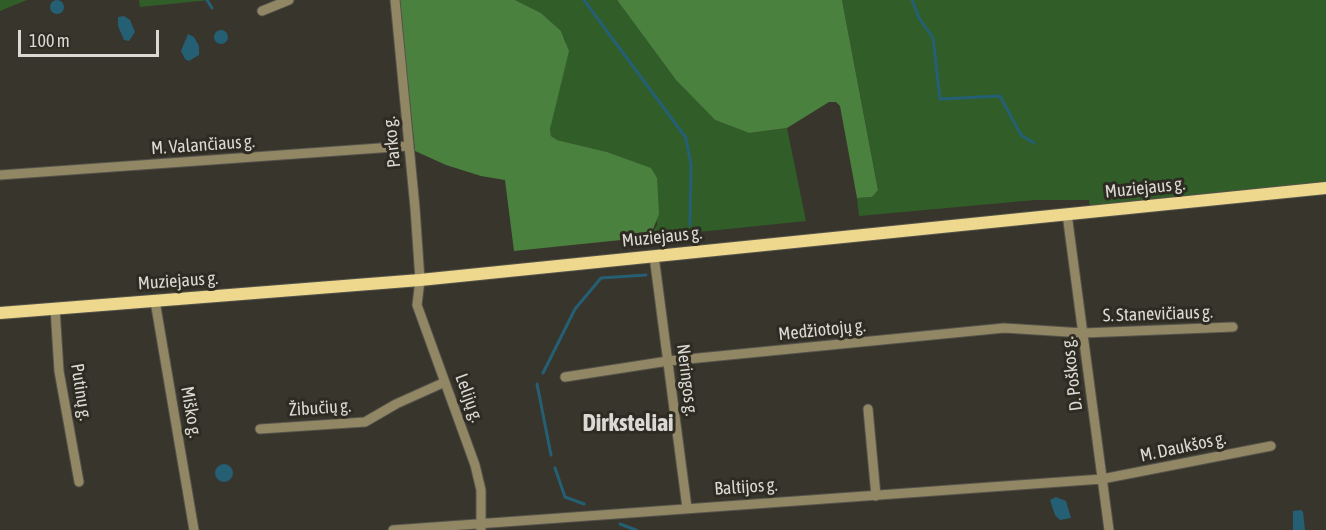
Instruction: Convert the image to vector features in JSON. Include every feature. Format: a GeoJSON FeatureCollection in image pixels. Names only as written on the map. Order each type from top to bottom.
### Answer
{"type":"FeatureCollection","features":[{"type":"Feature","properties":{"kind":"main road","name":"Muziejaus g."},"geometry":{"type":"LineString","coordinates":[[0,313],[420,280],[1326,188]]}},
{"type":"Feature","properties":{"kind":"street"},"geometry":{"type":"LineString","coordinates":[[262,11],[289,0]]}},
{"type":"Feature","properties":{"kind":"street","name":"Parko g."},"geometry":{"type":"LineString","coordinates":[[395,0],[420,280]]}},
{"type":"Feature","properties":{"kind":"street","name":"M. Valančiaus g."},"geometry":{"type":"LineString","coordinates":[[0,175],[408,146]]}},
{"type":"Feature","properties":{"kind":"street","name":"D. Poškos g."},"geometry":{"type":"LineString","coordinates":[[1067,214],[1109,530]]}},
{"type":"Feature","properties":{"kind":"street","name":"Neringos g."},"geometry":{"type":"LineString","coordinates":[[654,256],[687,508]]}},
{"type":"Feature","properties":{"kind":"street","name":"Lelijų g."},"geometry":{"type":"LineString","coordinates":[[420,280],[417,305],[475,465],[481,490],[481,527]]}},
{"type":"Feature","properties":{"kind":"street","name":"Miško g."},"geometry":{"type":"LineString","coordinates":[[155,301],[194,530]]}},
{"type":"Feature","properties":{"kind":"street","name":"Putinų g."},"geometry":{"type":"LineString","coordinates":[[55,308],[59,371],[79,482]]}},
{"type":"Feature","properties":{"kind":"street","name":"S. Stanevičiaus g."},"geometry":{"type":"LineString","coordinates":[[1084,333],[1233,327]]}},
{"type":"Feature","properties":{"kind":"street","name":"Medžiotojų g."},"geometry":{"type":"LineString","coordinates":[[565,377],[669,361],[1004,328],[1084,333]]}},
{"type":"Feature","properties":{"kind":"street","name":"Žibučių g."},"geometry":{"type":"LineString","coordinates":[[260,429],[365,422],[396,404],[445,382]]}},
{"type":"Feature","properties":{"kind":"street"},"geometry":{"type":"LineString","coordinates":[[868,409],[876,496]]}},
{"type":"Feature","properties":{"kind":"street","name":"M. Daukšos g."},"geometry":{"type":"LineString","coordinates":[[1102,479],[1271,446]]}},
{"type":"Feature","properties":{"kind":"street","name":"Baltijos g."},"geometry":{"type":"LineString","coordinates":[[393,530],[481,527],[687,508],[1102,479]]}},
{"type":"Feature","properties":{"kind":"green space"},"geometry":{"type":"Polygon","coordinates":[[[0,0],[27,0],[0,11],[0,0]]]}},
{"type":"Feature","properties":{"kind":"green space"},"geometry":{"type":"Polygon","coordinates":[[[139,0],[210,0],[140,7],[139,0]]]}},
{"type":"Feature","properties":{"kind":"green space"},"geometry":{"type":"Polygon","coordinates":[[[399,0],[515,0],[541,13],[561,31],[569,51],[550,129],[551,136],[557,140],[607,152],[651,168],[657,178],[659,214],[650,237],[514,251],[505,180],[481,176],[446,165],[415,151],[399,0]]]}},
{"type":"Feature","properties":{"kind":"green space"},"geometry":{"type":"Polygon","coordinates":[[[515,0],[617,0],[676,80],[715,120],[749,133],[787,128],[806,221],[650,237],[657,225],[651,169],[607,152],[557,140],[551,136],[550,129],[566,42],[561,31],[541,13],[515,0]]]}},
{"type":"Feature","properties":{"kind":"green space"},"geometry":{"type":"Polygon","coordinates":[[[617,0],[842,0],[878,190],[872,197],[857,198],[840,106],[836,102],[829,102],[787,128],[749,133],[715,120],[676,80],[617,0]]]}},
{"type":"Feature","properties":{"kind":"green space"},"geometry":{"type":"Polygon","coordinates":[[[842,0],[1326,0],[1326,182],[1090,207],[1089,200],[1035,200],[859,216],[857,198],[872,197],[878,189],[842,0]]]}},
{"type":"Feature","properties":{"kind":"water"},"geometry":{"type":"Polygon","coordinates":[[[54,0],[60,0],[64,7],[60,14],[54,14],[50,10],[50,4],[54,0]]]}},
{"type":"Feature","properties":{"kind":"water"},"geometry":{"type":"Polygon","coordinates":[[[124,16],[130,20],[135,32],[129,41],[124,40],[118,26],[118,17],[124,16]]]}},
{"type":"Feature","properties":{"kind":"water"},"geometry":{"type":"Polygon","coordinates":[[[221,30],[226,32],[228,37],[226,42],[221,44],[216,42],[214,37],[216,32],[221,30]]]}},
{"type":"Feature","properties":{"kind":"water"},"geometry":{"type":"Polygon","coordinates":[[[188,34],[194,37],[199,46],[199,55],[189,61],[185,59],[181,51],[188,34]]]}},
{"type":"Feature","properties":{"kind":"water"},"geometry":{"type":"Polygon","coordinates":[[[220,464],[228,464],[233,469],[231,480],[220,482],[215,477],[215,469],[220,464]]]}},
{"type":"Feature","properties":{"kind":"water"},"geometry":{"type":"Polygon","coordinates":[[[1056,497],[1066,501],[1071,518],[1060,520],[1055,515],[1050,500],[1056,497]]]}},
{"type":"Feature","properties":{"kind":"water"},"geometry":{"type":"Polygon","coordinates":[[[1301,510],[1305,530],[1293,530],[1293,511],[1301,510]]]}},
{"type":"Feature","properties":{"kind":"waterway"},"geometry":{"type":"LineString","coordinates":[[207,0],[212,8]]}},
{"type":"Feature","properties":{"kind":"waterway"},"geometry":{"type":"LineString","coordinates":[[584,0],[686,138],[691,165],[690,225]]}},
{"type":"Feature","properties":{"kind":"waterway"},"geometry":{"type":"LineString","coordinates":[[912,0],[919,18],[933,38],[940,99],[1000,96],[1021,135],[1034,143]]}},
{"type":"Feature","properties":{"kind":"waterway"},"geometry":{"type":"LineString","coordinates":[[543,373],[575,309],[601,278],[646,275]]}},
{"type":"Feature","properties":{"kind":"waterway"},"geometry":{"type":"LineString","coordinates":[[537,384],[551,455]]}},
{"type":"Feature","properties":{"kind":"waterway"},"geometry":{"type":"LineString","coordinates":[[555,468],[565,497],[584,504]]}},
{"type":"Feature","properties":{"kind":"waterway"},"geometry":{"type":"LineString","coordinates":[[620,524],[636,530]]}},
{"type":"Feature","properties":{"kind":"district","name":"Dirksteliai"},"geometry":{"type":"Point","coordinates":[628,423]}}]}
